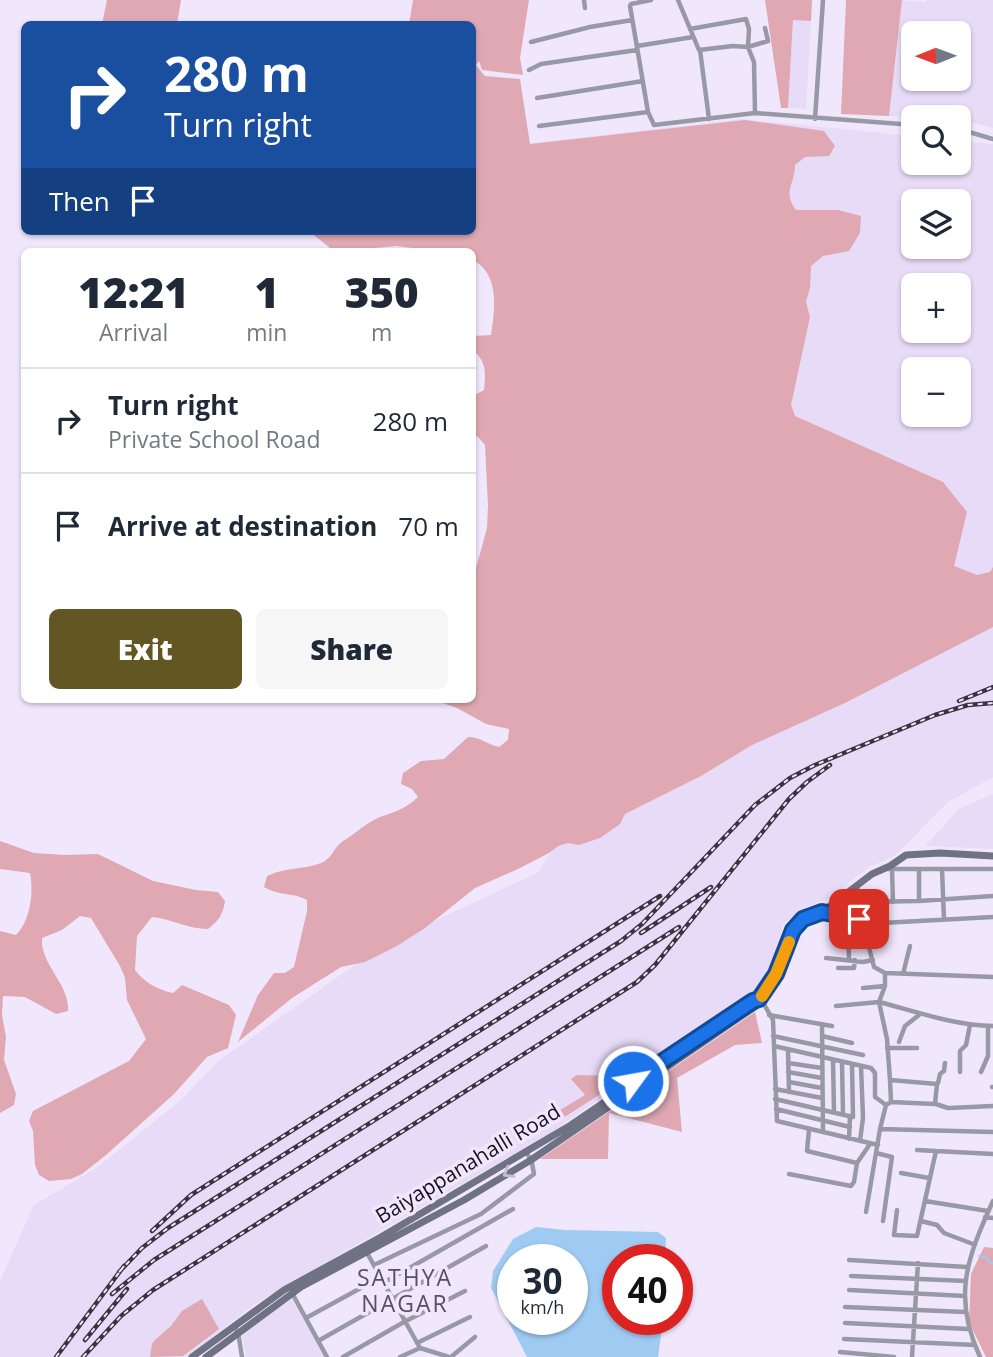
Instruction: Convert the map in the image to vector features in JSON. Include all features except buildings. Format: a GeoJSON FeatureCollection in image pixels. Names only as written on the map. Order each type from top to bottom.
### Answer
{"type":"FeatureCollection","features":[{"type":"Feature","properties":{"kind":"street"},"geometry":{"type":"LineString","coordinates":[[584,0],[585,8]]}},
{"type":"Feature","properties":{"kind":"street"},"geometry":{"type":"LineString","coordinates":[[651,0],[631,4],[648,112],[654,125],[755,113],[901,124]]}},
{"type":"Feature","properties":{"kind":"street"},"geometry":{"type":"LineString","coordinates":[[678,0],[700,50],[709,119]]}},
{"type":"Feature","properties":{"kind":"street"},"geometry":{"type":"LineString","coordinates":[[815,119],[822,0]]}},
{"type":"Feature","properties":{"kind":"street"},"geometry":{"type":"LineString","coordinates":[[690,29],[746,19],[749,29],[748,47],[754,62],[755,113]]}},
{"type":"Feature","properties":{"kind":"street"},"geometry":{"type":"LineString","coordinates":[[531,42],[632,20]]}},
{"type":"Feature","properties":{"kind":"street"},"geometry":{"type":"LineString","coordinates":[[700,50],[748,47],[768,41],[765,28]]}},
{"type":"Feature","properties":{"kind":"street"},"geometry":{"type":"LineString","coordinates":[[529,70],[541,64],[693,37]]}},
{"type":"Feature","properties":{"kind":"street"},"geometry":{"type":"LineString","coordinates":[[537,98],[643,81]]}},
{"type":"Feature","properties":{"kind":"street"},"geometry":{"type":"LineString","coordinates":[[539,126],[648,112]]}},
{"type":"Feature","properties":{"kind":"street"},"geometry":{"type":"LineString","coordinates":[[971,133],[993,139]]}},
{"type":"Feature","properties":{"kind":"street","name":"Baiyappanahalli Road"},"geometry":{"type":"LineString","coordinates":[[206,1357],[284,1290],[464,1200],[531,1160],[753,1001],[760,999],[776,974],[799,922],[822,912],[873,874],[906,855],[940,853],[993,856]]}},
{"type":"Feature","properties":{"kind":"street"},"geometry":{"type":"LineString","coordinates":[[883,869],[993,869]]}},
{"type":"Feature","properties":{"kind":"street"},"geometry":{"type":"LineString","coordinates":[[892,869],[892,902]]}},
{"type":"Feature","properties":{"kind":"street"},"geometry":{"type":"LineString","coordinates":[[942,869],[944,920]]}},
{"type":"Feature","properties":{"kind":"street"},"geometry":{"type":"LineString","coordinates":[[919,870],[919,901]]}},
{"type":"Feature","properties":{"kind":"street"},"geometry":{"type":"LineString","coordinates":[[857,886],[861,921],[874,967],[885,973],[993,977]]}},
{"type":"Feature","properties":{"kind":"street"},"geometry":{"type":"LineString","coordinates":[[859,902],[993,896]]}},
{"type":"Feature","properties":{"kind":"street"},"geometry":{"type":"LineString","coordinates":[[822,912],[861,921],[993,917]]}},
{"type":"Feature","properties":{"kind":"street"},"geometry":{"type":"LineString","coordinates":[[838,968],[854,968],[848,916]]}},
{"type":"Feature","properties":{"kind":"street"},"geometry":{"type":"LineString","coordinates":[[903,974],[909,946]]}},
{"type":"Feature","properties":{"kind":"street"},"geometry":{"type":"LineString","coordinates":[[826,958],[863,962],[873,960]]}},
{"type":"Feature","properties":{"kind":"street"},"geometry":{"type":"LineString","coordinates":[[866,1212],[880,1129],[888,1103],[890,1080],[879,1002],[886,986],[885,973]]}},
{"type":"Feature","properties":{"kind":"street"},"geometry":{"type":"LineString","coordinates":[[863,988],[886,986]]}},
{"type":"Feature","properties":{"kind":"street"},"geometry":{"type":"LineString","coordinates":[[760,999],[773,1020],[778,1122],[878,1145]]}},
{"type":"Feature","properties":{"kind":"street"},"geometry":{"type":"LineString","coordinates":[[836,1006],[879,1002],[970,1025],[991,1026],[988,1056],[981,1072]]}},
{"type":"Feature","properties":{"kind":"street"},"geometry":{"type":"LineString","coordinates":[[899,1042],[905,1026],[919,1014]]}},
{"type":"Feature","properties":{"kind":"street"},"geometry":{"type":"LineString","coordinates":[[769,1015],[832,1026]]}},
{"type":"Feature","properties":{"kind":"street"},"geometry":{"type":"LineString","coordinates":[[822,1024],[823,1132]]}},
{"type":"Feature","properties":{"kind":"street"},"geometry":{"type":"LineString","coordinates":[[960,1072],[960,1051],[966,1045],[970,1025]]}},
{"type":"Feature","properties":{"kind":"street"},"geometry":{"type":"LineString","coordinates":[[773,1035],[863,1055]]}},
{"type":"Feature","properties":{"kind":"street"},"geometry":{"type":"LineString","coordinates":[[822,1036],[852,1042]]}},
{"type":"Feature","properties":{"kind":"street"},"geometry":{"type":"LineString","coordinates":[[774,1046],[874,1070],[875,1097],[888,1103],[936,1104],[948,1108],[993,1106]]}},
{"type":"Feature","properties":{"kind":"street"},"geometry":{"type":"LineString","coordinates":[[887,1048],[917,1048]]}},
{"type":"Feature","properties":{"kind":"street"},"geometry":{"type":"LineString","coordinates":[[788,1050],[789,1092]]}},
{"type":"Feature","properties":{"kind":"street"},"geometry":{"type":"LineString","coordinates":[[833,1059],[834,1112]]}},
{"type":"Feature","properties":{"kind":"street"},"geometry":{"type":"LineString","coordinates":[[842,1062],[843,1114]]}},
{"type":"Feature","properties":{"kind":"street"},"geometry":{"type":"LineString","coordinates":[[788,1063],[822,1068]]}},
{"type":"Feature","properties":{"kind":"street"},"geometry":{"type":"LineString","coordinates":[[936,1104],[937,1084],[944,1071],[944,1063]]}},
{"type":"Feature","properties":{"kind":"street"},"geometry":{"type":"LineString","coordinates":[[849,1139],[850,1116],[853,1115],[852,1064]]}},
{"type":"Feature","properties":{"kind":"street"},"geometry":{"type":"LineString","coordinates":[[860,1141],[863,1118],[862,1066]]}},
{"type":"Feature","properties":{"kind":"street","name":"Baiyappanahalli Road"},"geometry":{"type":"LineString","coordinates":[[192,1357],[365,1248],[571,1125],[612,1095],[660,1068]]}},
{"type":"Feature","properties":{"kind":"street"},"geometry":{"type":"LineString","coordinates":[[788,1072],[822,1078]]}},
{"type":"Feature","properties":{"kind":"street"},"geometry":{"type":"LineString","coordinates":[[890,1080],[937,1084]]}},
{"type":"Feature","properties":{"kind":"street"},"geometry":{"type":"LineString","coordinates":[[789,1082],[822,1088]]}},
{"type":"Feature","properties":{"kind":"street"},"geometry":{"type":"LineString","coordinates":[[775,1089],[822,1098]]}},
{"type":"Feature","properties":{"kind":"street"},"geometry":{"type":"LineString","coordinates":[[775,1099],[850,1116]]}},
{"type":"Feature","properties":{"kind":"street"},"geometry":{"type":"LineString","coordinates":[[776,1109],[850,1127]]}},
{"type":"Feature","properties":{"kind":"street"},"geometry":{"type":"LineString","coordinates":[[880,1129],[993,1132]]}},
{"type":"Feature","properties":{"kind":"street"},"geometry":{"type":"LineString","coordinates":[[809,1130],[807,1151],[856,1163]]}},
{"type":"Feature","properties":{"kind":"street"},"geometry":{"type":"LineString","coordinates":[[789,1174],[854,1185],[856,1163],[870,1143]]}},
{"type":"Feature","properties":{"kind":"street"},"geometry":{"type":"LineString","coordinates":[[917,1150],[993,1154]]}},
{"type":"Feature","properties":{"kind":"street"},"geometry":{"type":"LineString","coordinates":[[374,1265],[481,1214],[534,1174],[526,1151]]}},
{"type":"Feature","properties":{"kind":"street"},"geometry":{"type":"LineString","coordinates":[[897,1210],[895,1236],[917,1237],[936,1151]]}},
{"type":"Feature","properties":{"kind":"street"},"geometry":{"type":"LineString","coordinates":[[876,1153],[892,1157],[883,1221]]}},
{"type":"Feature","properties":{"kind":"street"},"geometry":{"type":"LineString","coordinates":[[901,1173],[929,1178]]}},
{"type":"Feature","properties":{"kind":"street"},"geometry":{"type":"LineString","coordinates":[[925,1201],[988,1211]]}},
{"type":"Feature","properties":{"kind":"street"},"geometry":{"type":"LineString","coordinates":[[980,1357],[968,1329],[965,1296],[967,1267],[973,1244],[993,1201]]}},
{"type":"Feature","properties":{"kind":"street"},"geometry":{"type":"LineString","coordinates":[[306,1318],[513,1209]]}},
{"type":"Feature","properties":{"kind":"street"},"geometry":{"type":"LineString","coordinates":[[985,1217],[993,1218]]}},
{"type":"Feature","properties":{"kind":"street"},"geometry":{"type":"LineString","coordinates":[[921,1221],[937,1225],[944,1233],[973,1244]]}},
{"type":"Feature","properties":{"kind":"street"},"geometry":{"type":"LineString","coordinates":[[318,1341],[486,1246]]}},
{"type":"Feature","properties":{"kind":"street"},"geometry":{"type":"LineString","coordinates":[[365,1248],[418,1346],[450,1357],[475,1336]]}},
{"type":"Feature","properties":{"kind":"street"},"geometry":{"type":"LineString","coordinates":[[849,1259],[967,1267]]}},
{"type":"Feature","properties":{"kind":"street"},"geometry":{"type":"LineString","coordinates":[[912,1357],[918,1263]]}},
{"type":"Feature","properties":{"kind":"street"},"geometry":{"type":"LineString","coordinates":[[850,1276],[966,1281]]}},
{"type":"Feature","properties":{"kind":"street"},"geometry":{"type":"LineString","coordinates":[[849,1290],[965,1296]]}},
{"type":"Feature","properties":{"kind":"street"},"geometry":{"type":"LineString","coordinates":[[343,1357],[465,1291]]}},
{"type":"Feature","properties":{"kind":"street"},"geometry":{"type":"LineString","coordinates":[[292,1293],[327,1357]]}},
{"type":"Feature","properties":{"kind":"street"},"geometry":{"type":"LineString","coordinates":[[845,1307],[966,1312]]}},
{"type":"Feature","properties":{"kind":"street"},"geometry":{"type":"LineString","coordinates":[[400,1357],[470,1317]]}},
{"type":"Feature","properties":{"kind":"street"},"geometry":{"type":"LineString","coordinates":[[845,1323],[968,1329]]}},
{"type":"Feature","properties":{"kind":"street"},"geometry":{"type":"LineString","coordinates":[[236,1329],[242,1357]]}},
{"type":"Feature","properties":{"kind":"street"},"geometry":{"type":"LineString","coordinates":[[844,1339],[975,1345]]}},
{"type":"Feature","properties":{"kind":"street"},"geometry":{"type":"LineString","coordinates":[[840,1352],[894,1357]]}},
{"type":"Feature","properties":{"kind":"shaded area"},"geometry":{"type":"Polygon","coordinates":[[[107,0],[181,0],[178,21],[103,21],[107,0]]]}},
{"type":"Feature","properties":{"kind":"shaded area"},"geometry":{"type":"Polygon","coordinates":[[[413,0],[529,0],[520,58],[523,75],[482,70],[479,61],[476,65],[476,21],[410,21],[413,0]]]}},
{"type":"Feature","properties":{"kind":"shaded area"},"geometry":{"type":"Polygon","coordinates":[[[765,0],[812,0],[811,21],[793,20],[788,108],[781,108],[765,0]]]}},
{"type":"Feature","properties":{"kind":"shaded area"},"geometry":{"type":"Polygon","coordinates":[[[846,0],[902,0],[889,116],[841,114],[846,0]]]}},
{"type":"Feature","properties":{"kind":"shaded area"},"geometry":{"type":"Polygon","coordinates":[[[902,0],[993,0],[993,128],[971,122],[971,105],[901,105],[901,116],[889,116],[902,0]]]}},
{"type":"Feature","properties":{"kind":"shaded area"},"geometry":{"type":"Polygon","coordinates":[[[793,20],[811,21],[806,109],[788,108],[793,20]]]}},
{"type":"Feature","properties":{"kind":"shaded area"},"geometry":{"type":"Polygon","coordinates":[[[476,65],[485,76],[520,79],[530,144],[745,120],[824,131],[835,146],[829,156],[805,157],[795,165],[790,198],[796,210],[838,210],[861,216],[860,233],[849,251],[823,256],[811,266],[806,302],[810,317],[791,405],[795,416],[943,482],[967,512],[954,566],[977,575],[990,572],[993,567],[993,627],[845,703],[752,745],[701,776],[625,814],[620,824],[600,838],[579,845],[568,843],[558,846],[518,869],[475,888],[425,928],[397,946],[365,962],[341,967],[292,998],[238,1042],[258,995],[274,973],[285,973],[294,967],[307,911],[307,900],[264,887],[267,876],[325,861],[340,844],[366,825],[410,804],[418,797],[412,789],[401,784],[403,773],[421,761],[444,759],[468,737],[499,747],[508,740],[509,729],[486,724],[443,703],[476,703],[476,568],[487,528],[488,505],[485,445],[476,436],[476,394],[484,390],[485,378],[483,363],[476,353],[476,336],[491,335],[494,314],[492,283],[482,266],[476,262],[476,248],[330,248],[314,235],[476,235],[476,65]]]}},
{"type":"Feature","properties":{"kind":"shaded area"},"geometry":{"type":"Polygon","coordinates":[[[742,119],[901,135],[901,175],[971,175],[971,142],[993,144],[993,777],[948,802],[895,856],[869,867],[828,899],[806,907],[784,923],[769,969],[759,988],[552,1132],[290,1283],[251,1307],[192,1353],[185,1357],[0,1357],[0,1281],[33,1206],[99,1166],[181,1100],[217,1062],[383,945],[539,872],[595,774],[561,320],[533,143],[742,119]]]}},
{"type":"Feature","properties":{"kind":"shaded area"},"geometry":{"type":"Polygon","coordinates":[[[993,794],[993,849],[925,846],[959,809],[993,794]]]}},
{"type":"Feature","properties":{"kind":"shaded area"},"geometry":{"type":"Polygon","coordinates":[[[0,841],[34,853],[98,854],[153,881],[218,892],[225,901],[220,917],[208,929],[152,917],[137,936],[135,970],[147,982],[162,990],[173,993],[182,985],[229,1005],[236,1015],[228,1048],[207,1057],[174,1094],[106,1155],[71,1179],[49,1181],[39,1175],[35,1165],[33,1131],[29,1121],[33,1111],[129,1061],[146,1039],[127,1000],[125,978],[120,966],[91,918],[80,916],[62,930],[42,938],[46,957],[64,992],[68,1011],[56,1014],[25,997],[3,996],[2,1015],[6,1037],[4,1060],[16,1094],[14,1105],[0,1113],[0,931],[16,935],[21,929],[28,915],[31,889],[30,873],[0,869],[0,841]]]}},
{"type":"Feature","properties":{"kind":"shaded area"},"geometry":{"type":"Polygon","coordinates":[[[755,1012],[762,1043],[735,1045],[677,1078],[682,1132],[609,1113],[608,1159],[540,1159],[755,1012]]]}},
{"type":"Feature","properties":{"kind":"shaded area"},"geometry":{"type":"Polygon","coordinates":[[[577,1075],[614,1076],[616,1084],[566,1116],[540,1122],[585,1095],[571,1079],[577,1075]]]}},
{"type":"Feature","properties":{"kind":"shaded area"},"geometry":{"type":"Polygon","coordinates":[[[984,1247],[993,1248],[993,1357],[986,1357],[969,1322],[971,1274],[984,1247]]]}},
{"type":"Feature","properties":{"kind":"shaded area"},"geometry":{"type":"Polygon","coordinates":[[[291,1297],[325,1357],[246,1357],[242,1332],[291,1297]]]}},
{"type":"Feature","properties":{"kind":"shaded area"},"geometry":{"type":"Polygon","coordinates":[[[202,1299],[219,1329],[183,1356],[150,1357],[155,1340],[171,1326],[182,1311],[202,1299]]]}},
{"type":"Feature","properties":{"kind":"water"},"geometry":{"type":"Polygon","coordinates":[[[536,1227],[658,1232],[666,1238],[666,1244],[602,1244],[602,1335],[661,1335],[658,1357],[527,1357],[516,1335],[588,1335],[588,1244],[510,1244],[513,1239],[536,1227]]]}},
{"type":"Feature","properties":{"kind":"water"},"geometry":{"type":"Polygon","coordinates":[[[497,1265],[497,1300],[491,1288],[493,1271],[497,1265]]]}},
{"type":"Feature","properties":{"kind":"waterway"},"geometry":{"type":"LineString","coordinates":[[979,1256],[986,1257],[993,1263]]}},
{"type":"Feature","properties":{"kind":"railway"},"geometry":{"type":"LineString","coordinates":[[959,701],[993,687]]}},
{"type":"Feature","properties":{"kind":"railway"},"geometry":{"type":"LineString","coordinates":[[119,1272],[142,1248],[168,1228],[621,941],[642,924],[755,805],[790,778],[935,715],[968,705],[993,703]]}},
{"type":"Feature","properties":{"kind":"railway"},"geometry":{"type":"LineString","coordinates":[[83,1357],[121,1316],[153,1290],[637,982],[655,965],[789,799],[830,765]]}},
{"type":"Feature","properties":{"kind":"railway"},"geometry":{"type":"LineString","coordinates":[[641,933],[711,887]]}},
{"type":"Feature","properties":{"kind":"railway"},"geometry":{"type":"LineString","coordinates":[[152,1231],[191,1195],[660,896]]}},
{"type":"Feature","properties":{"kind":"railway"},"geometry":{"type":"LineString","coordinates":[[112,1294],[154,1260],[679,927]]}},
{"type":"Feature","properties":{"kind":"railway"},"geometry":{"type":"LineString","coordinates":[[56,1357],[124,1266]]}},
{"type":"Feature","properties":{"kind":"railway"},"geometry":{"type":"LineString","coordinates":[[85,1340],[127,1289]]}},
{"type":"Feature","properties":{"kind":"slow traffic"},"geometry":{"type":"LineString","coordinates":[[762,996],[776,974],[789,942]]}},
{"type":"Feature","properties":{"kind":"district","name":"SATHYA NAGAR"},"geometry":{"type":"Point","coordinates":[405,1291]}},
{"type":"Feature","properties":{"kind":"route"},"geometry":{"type":"LineString","coordinates":[[633,1081],[759,999],[776,974],[793,930],[803,919],[822,912],[859,919]]}}]}
